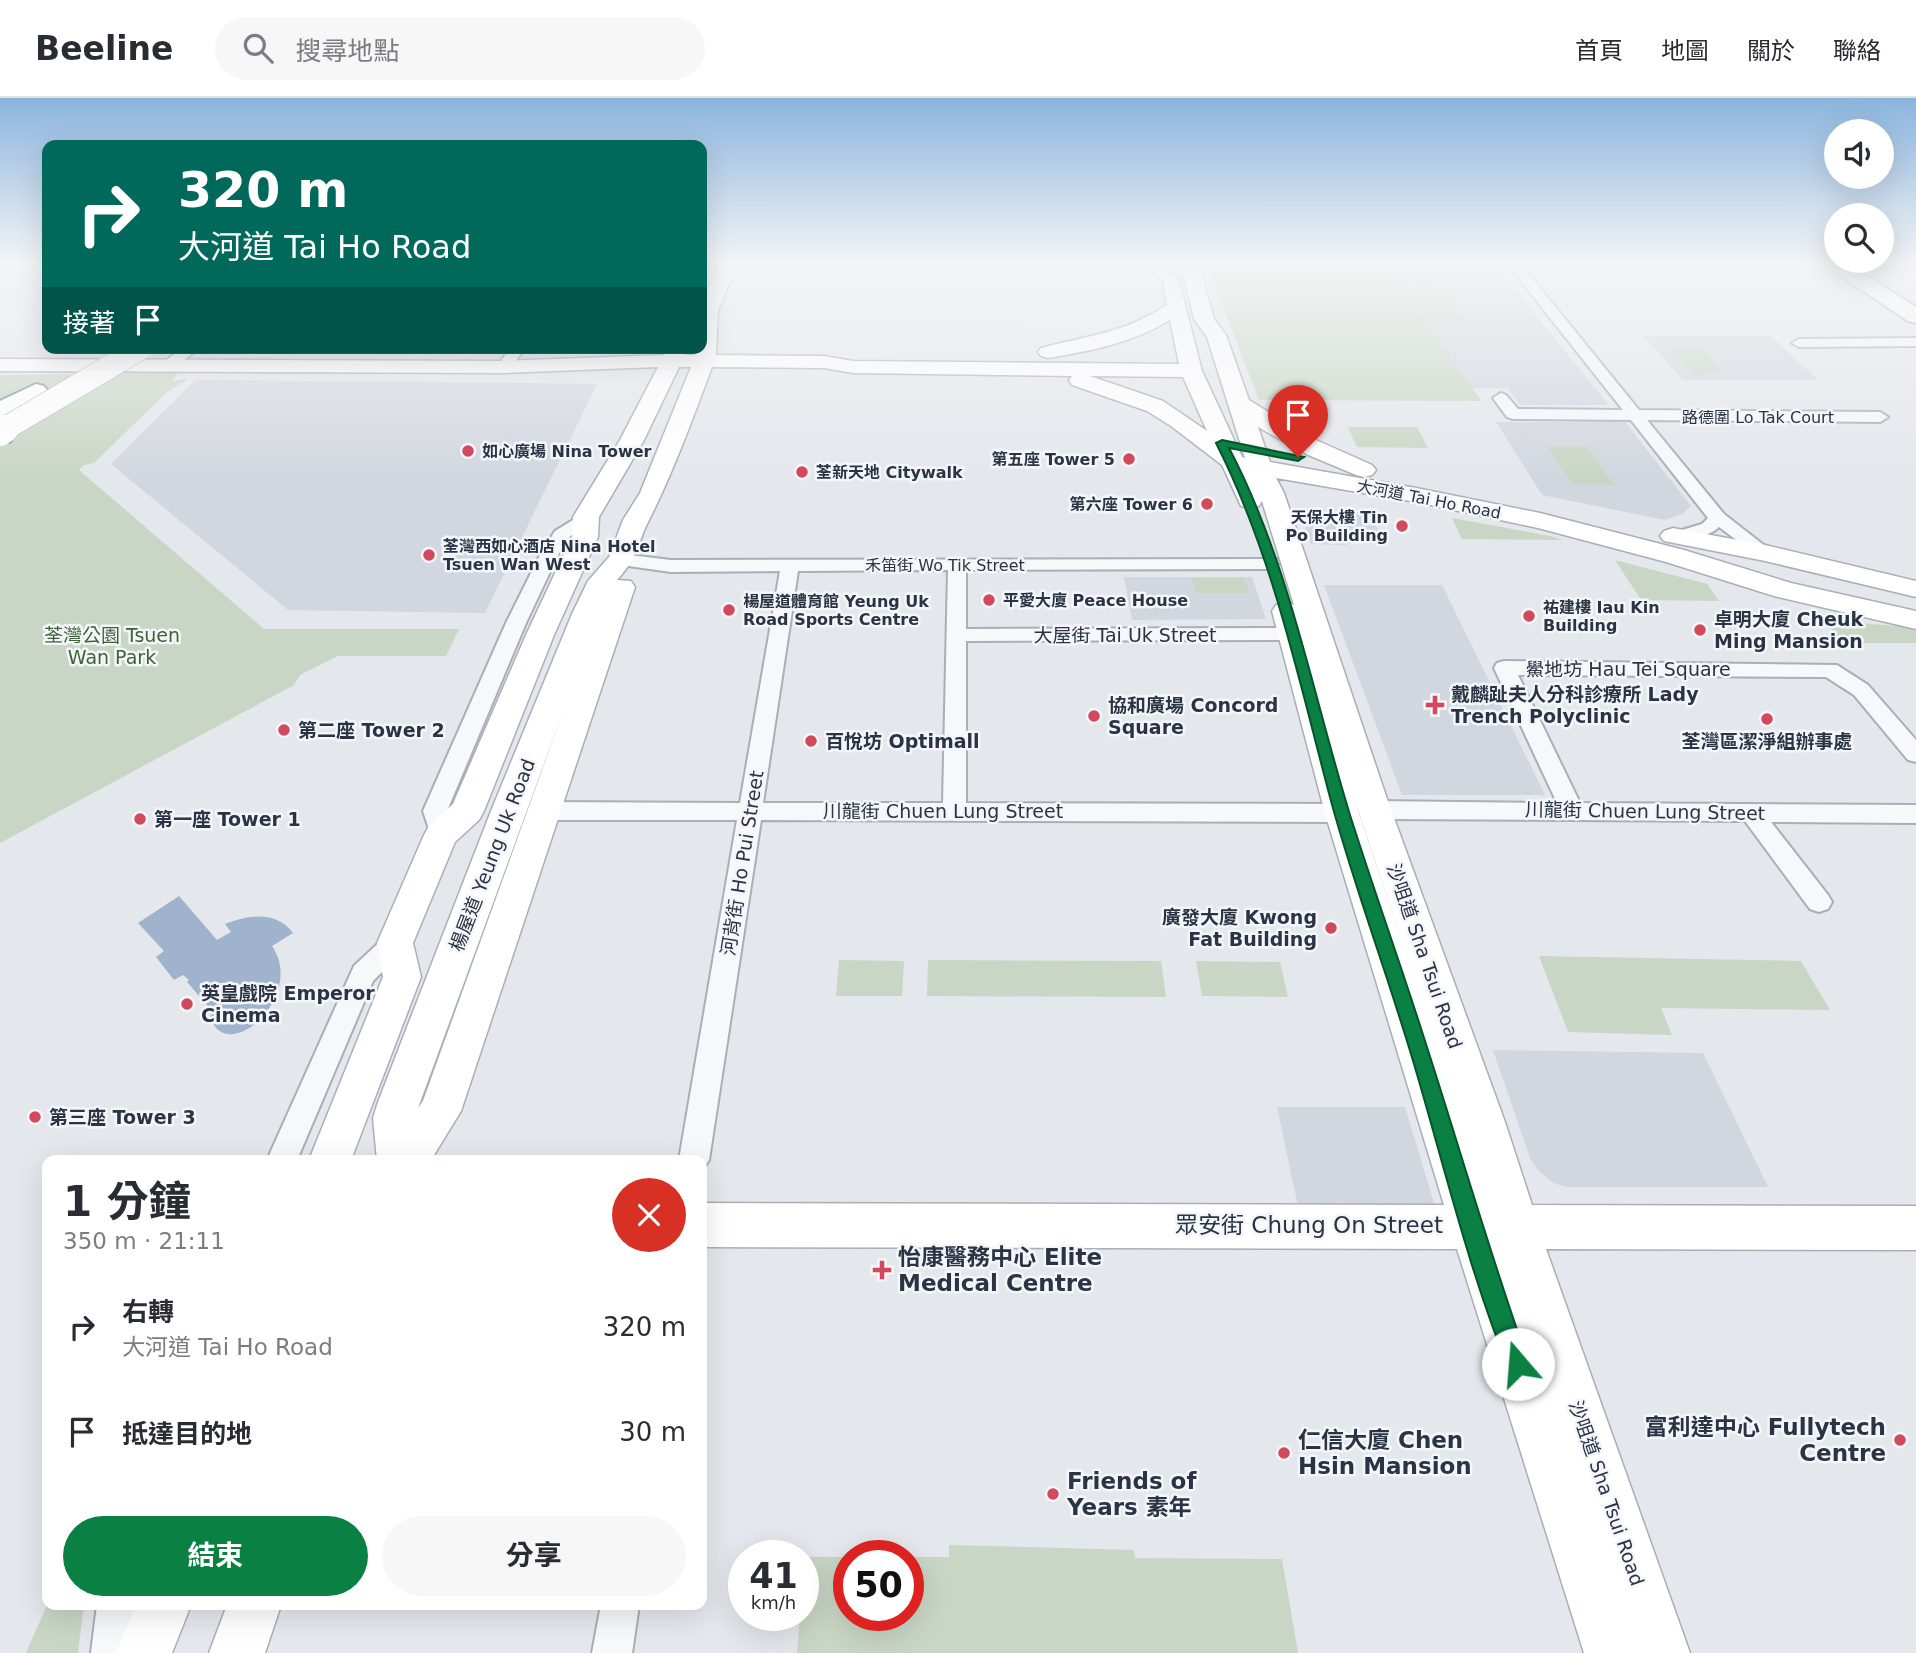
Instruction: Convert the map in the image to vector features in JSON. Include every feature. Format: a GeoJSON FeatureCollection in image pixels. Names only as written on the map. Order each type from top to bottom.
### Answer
{"type":"FeatureCollection","features":[{"type":"Feature","properties":{"kind":"main road"},"geometry":{"type":"LineString","coordinates":[[1032,362],[1131,334]]}},
{"type":"Feature","properties":{"kind":"main road","name":"沙咀道 Sha Tsui Road"},"geometry":{"type":"LineString","coordinates":[[1189,334],[1249,464],[1359,812],[1495,1224],[1612,1653]]}},
{"type":"Feature","properties":{"kind":"main road"},"geometry":{"type":"LineString","coordinates":[[1201,359],[1202,334]]}},
{"type":"Feature","properties":{"kind":"main road","name":"大河道 Tai Ho Road"},"geometry":{"type":"LineString","coordinates":[[0,350],[42,350]]}},
{"type":"Feature","properties":{"kind":"main road","name":"大河道 Tai Ho Road"},"geometry":{"type":"LineString","coordinates":[[0,365],[169,365],[512,356],[853,353],[1032,362],[1154,406],[1249,464],[1677,547],[1784,590],[1916,621]]}},
{"type":"Feature","properties":{"kind":"main road"},"geometry":{"type":"LineString","coordinates":[[0,411],[98,354]]}},
{"type":"Feature","properties":{"kind":"main road"},"geometry":{"type":"LineString","coordinates":[[0,432],[131,354]]}},
{"type":"Feature","properties":{"kind":"main road","name":"大河道 Tai Ho Road"},"geometry":{"type":"LineString","coordinates":[[405,354],[512,356]]}},
{"type":"Feature","properties":{"kind":"main road","name":"楊屋道 Yeung Uk Road"},"geometry":{"type":"LineString","coordinates":[[395,943],[441,835],[467,811],[540,635],[585,537],[586,517],[632,440],[674,355]]}},
{"type":"Feature","properties":{"kind":"main road","name":"大河道 Tai Ho Road"},"geometry":{"type":"LineString","coordinates":[[704,356],[823,371],[853,367],[1201,359]]}},
{"type":"Feature","properties":{"kind":"main road","name":"楊屋道 Yeung Uk Road"},"geometry":{"type":"LineString","coordinates":[[398,1155],[394,1118],[518,786],[601,581],[621,560],[636,520],[652,493],[704,356]]}},
{"type":"Feature","properties":{"kind":"main road","name":"沙咀道 Sha Tsui Road"},"geometry":{"type":"LineString","coordinates":[[1201,359],[1238,403],[1249,464],[1251,503],[1293,634],[1359,812]]}},
{"type":"Feature","properties":{"kind":"main road"},"geometry":{"type":"LineString","coordinates":[[1238,403],[1288,437],[1324,455],[1364,470]]}},
{"type":"Feature","properties":{"kind":"main road","name":"大河道 Tai Ho Road"},"geometry":{"type":"LineString","coordinates":[[1249,464],[1364,470],[1728,560]]}},
{"type":"Feature","properties":{"kind":"main road","name":"大河道 Tai Ho Road"},"geometry":{"type":"LineString","coordinates":[[1677,547],[1706,544],[1765,553],[1916,589]]}},
{"type":"Feature","properties":{"kind":"main road","name":"大河道 Tai Ho Road"},"geometry":{"type":"LineString","coordinates":[[1706,544],[1728,560]]}},
{"type":"Feature","properties":{"kind":"main road","name":"楊屋道 Yeung Uk Road"},"geometry":{"type":"LineString","coordinates":[[409,1155],[440,1111],[624,579],[621,560]]}},
{"type":"Feature","properties":{"kind":"main road"},"geometry":{"type":"LineString","coordinates":[[1728,560],[1916,599]]}},
{"type":"Feature","properties":{"kind":"main road"},"geometry":{"type":"LineString","coordinates":[[1728,560],[1916,608]]}},
{"type":"Feature","properties":{"kind":"main road"},"geometry":{"type":"LineString","coordinates":[[332,1155],[402,977],[395,943]]}},
{"type":"Feature","properties":{"kind":"main road","name":"眾安街 Chung On Street"},"geometry":{"type":"LineString","coordinates":[[707,1224],[1916,1227]]}},
{"type":"Feature","properties":{"kind":"main road","name":"沙咀道 Sha Tsui Road"},"geometry":{"type":"LineString","coordinates":[[1495,1224],[1536,1292],[1662,1653]]}},
{"type":"Feature","properties":{"kind":"main road"},"geometry":{"type":"LineString","coordinates":[[145,1653],[162,1610]]}},
{"type":"Feature","properties":{"kind":"main road"},"geometry":{"type":"LineString","coordinates":[[237,1653],[252,1610]]}},
{"type":"Feature","properties":{"kind":"street"},"geometry":{"type":"LineString","coordinates":[[1569,334],[1718,518],[1765,553]]}},
{"type":"Feature","properties":{"kind":"street"},"geometry":{"type":"LineString","coordinates":[[1799,343],[1916,342]]}},
{"type":"Feature","properties":{"kind":"street"},"geometry":{"type":"LineString","coordinates":[[169,365],[184,354]]}},
{"type":"Feature","properties":{"kind":"street","name":"路德圍 Lo Tak Court"},"geometry":{"type":"LineString","coordinates":[[1502,398],[1513,414],[1880,417]]}},
{"type":"Feature","properties":{"kind":"street"},"geometry":{"type":"LineString","coordinates":[[1677,547],[1708,528],[1718,518]]}},
{"type":"Feature","properties":{"kind":"street","name":"禾笛街 Wo Tik Street"},"geometry":{"type":"LineString","coordinates":[[621,560],[671,566],[1270,563]]}},
{"type":"Feature","properties":{"kind":"street","name":"河背街 Ho Pui Street"},"geometry":{"type":"LineString","coordinates":[[695,1155],[790,565]]}},
{"type":"Feature","properties":{"kind":"street"},"geometry":{"type":"LineString","coordinates":[[954,811],[957,566]]}},
{"type":"Feature","properties":{"kind":"street","name":"大屋街 Tai Uk Street"},"geometry":{"type":"LineString","coordinates":[[956,635],[1293,634]]}},
{"type":"Feature","properties":{"kind":"street","name":"鱟地坊 Hau Tei Square"},"geometry":{"type":"LineString","coordinates":[[1572,810],[1504,668],[1830,670],[1861,690],[1916,754]]}},
{"type":"Feature","properties":{"kind":"street","name":"川龍街 Chuen Lung Street"},"geometry":{"type":"LineString","coordinates":[[545,811],[1572,810],[1916,814]]}},
{"type":"Feature","properties":{"kind":"street"},"geometry":{"type":"LineString","coordinates":[[1751,812],[1819,902]]}},
{"type":"Feature","properties":{"kind":"street","name":"楊屋道 Yeung Uk Road"},"geometry":{"type":"LineString","coordinates":[[286,1155],[363,974],[395,943]]}},
{"type":"Feature","properties":{"kind":"street"},"geometry":{"type":"LineString","coordinates":[[111,1653],[115,1610]]}},
{"type":"Feature","properties":{"kind":"street"},"geometry":{"type":"LineString","coordinates":[[612,1653],[619,1610]]}},
{"type":"Feature","properties":{"kind":"shaded area"},"geometry":{"type":"Polygon","coordinates":[[[1434,334],[1551,334],[1609,405],[1520,405],[1508,388],[1471,388],[1434,334]]]}},
{"type":"Feature","properties":{"kind":"shaded area"},"geometry":{"type":"Polygon","coordinates":[[[1643,336],[1771,336],[1818,380],[1683,380],[1643,336]]]}},
{"type":"Feature","properties":{"kind":"shaded area","name":"如心廣場 Nina Tower"},"geometry":{"type":"Polygon","coordinates":[[[195,380],[597,384],[485,613],[288,610],[111,464],[195,380]]]}},
{"type":"Feature","properties":{"kind":"shaded area"},"geometry":{"type":"Polygon","coordinates":[[[1496,422],[1625,422],[1691,506],[1682,514],[1665,520],[1542,495],[1496,422]]]}},
{"type":"Feature","properties":{"kind":"shaded area"},"geometry":{"type":"Polygon","coordinates":[[[1300,512],[1369,512],[1385,544],[1364,544],[1361,540],[1345,545],[1311,544],[1300,512]]]}},
{"type":"Feature","properties":{"kind":"shaded area"},"geometry":{"type":"Polygon","coordinates":[[[1124,577],[1252,577],[1266,619],[1132,620],[1124,577]]]}},
{"type":"Feature","properties":{"kind":"shaded area","name":"戴麟趾夫人分科診療所 Lady Trench Polyclinic"},"geometry":{"type":"Polygon","coordinates":[[[1324,585],[1442,585],[1545,795],[1402,795],[1324,585]]]}},
{"type":"Feature","properties":{"kind":"shaded area"},"geometry":{"type":"Polygon","coordinates":[[[1493,1050],[1703,1053],[1768,1187],[1567,1187],[1553,1183],[1538,1170],[1530,1158],[1493,1050]]]}},
{"type":"Feature","properties":{"kind":"shaded area"},"geometry":{"type":"Polygon","coordinates":[[[1277,1107],[1405,1107],[1435,1206],[1298,1206],[1277,1107]]]}},
{"type":"Feature","properties":{"kind":"green space"},"geometry":{"type":"Polygon","coordinates":[[[1233,334],[1435,334],[1481,401],[1259,400],[1233,334]]]}},
{"type":"Feature","properties":{"kind":"green space"},"geometry":{"type":"Polygon","coordinates":[[[1671,349],[1701,349],[1725,373],[1694,374],[1671,349]]]}},
{"type":"Feature","properties":{"kind":"green space","name":"荃灣公園 Tsuen Wan Park"},"geometry":{"type":"Polygon","coordinates":[[[178,373],[172,381],[188,379],[166,393],[94,463],[84,465],[79,470],[264,629],[459,629],[446,656],[338,656],[300,675],[294,685],[0,843],[0,375],[178,373]]]}},
{"type":"Feature","properties":{"kind":"green space"},"geometry":{"type":"Polygon","coordinates":[[[1348,427],[1417,427],[1428,448],[1357,447],[1348,427]]]}},
{"type":"Feature","properties":{"kind":"green space"},"geometry":{"type":"Polygon","coordinates":[[[1546,446],[1587,446],[1614,485],[1572,484],[1546,446]]]}},
{"type":"Feature","properties":{"kind":"green space"},"geometry":{"type":"Polygon","coordinates":[[[1452,518],[1550,536],[1563,540],[1462,539],[1452,518]]]}},
{"type":"Feature","properties":{"kind":"green space"},"geometry":{"type":"Polygon","coordinates":[[[1615,560],[1707,584],[1719,601],[1641,600],[1615,560]]]}},
{"type":"Feature","properties":{"kind":"green space"},"geometry":{"type":"Polygon","coordinates":[[[1192,578],[1244,578],[1249,593],[1196,593],[1192,578]]]}},
{"type":"Feature","properties":{"kind":"green space"},"geometry":{"type":"Polygon","coordinates":[[[1817,613],[1869,624],[1916,627],[1916,643],[1844,643],[1817,613]]]}},
{"type":"Feature","properties":{"kind":"green space"},"geometry":{"type":"Polygon","coordinates":[[[1539,956],[1801,961],[1830,1010],[1661,1008],[1672,1035],[1568,1032],[1539,956]]]}},
{"type":"Feature","properties":{"kind":"green space"},"geometry":{"type":"Polygon","coordinates":[[[839,960],[904,961],[902,996],[836,996],[839,960]]]}},
{"type":"Feature","properties":{"kind":"green space"},"geometry":{"type":"Polygon","coordinates":[[[928,960],[1161,961],[1166,997],[927,996],[928,960]]]}},
{"type":"Feature","properties":{"kind":"green space"},"geometry":{"type":"Polygon","coordinates":[[[1196,961],[1280,962],[1288,997],[1202,996],[1196,961]]]}},
{"type":"Feature","properties":{"kind":"green space"},"geometry":{"type":"Polygon","coordinates":[[[949,1545],[1134,1550],[1135,1558],[1282,1559],[1298,1653],[797,1653],[799,1631],[819,1631],[819,1557],[833,1557],[833,1631],[924,1631],[924,1557],[949,1557],[949,1545]]]}},
{"type":"Feature","properties":{"kind":"green space"},"geometry":{"type":"Polygon","coordinates":[[[45,1610],[83,1610],[78,1653],[26,1653],[45,1610]]]}},
{"type":"Feature","properties":{"kind":"water"},"geometry":{"type":"Polygon","coordinates":[[[179,896],[217,940],[231,932],[225,924],[261,916],[278,921],[293,933],[272,946],[280,966],[279,986],[272,1004],[260,1020],[245,1030],[231,1034],[218,1030],[210,1016],[214,1013],[183,975],[174,980],[156,957],[164,951],[138,923],[179,896]]]}},
{"type":"Feature","properties":{"kind":"place","name":"如心廣場 Nina Tower"},"geometry":{"type":"Point","coordinates":[468,451]}},
{"type":"Feature","properties":{"kind":"place","name":"第五座 Tower 5"},"geometry":{"type":"Point","coordinates":[1129,459]}},
{"type":"Feature","properties":{"kind":"place","name":"荃新天地 Citywalk"},"geometry":{"type":"Point","coordinates":[802,472]}},
{"type":"Feature","properties":{"kind":"place","name":"第六座 Tower 6"},"geometry":{"type":"Point","coordinates":[1207,504]}},
{"type":"Feature","properties":{"kind":"place","name":"天保大樓 Tin Po Building"},"geometry":{"type":"Point","coordinates":[1402,526]}},
{"type":"Feature","properties":{"kind":"place","name":"荃灣西如心酒店 Nina Hotel Tsuen Wan West"},"geometry":{"type":"Point","coordinates":[429,555]}},
{"type":"Feature","properties":{"kind":"place","name":"平愛大廈 Peace House"},"geometry":{"type":"Point","coordinates":[989,600]}},
{"type":"Feature","properties":{"kind":"place","name":"楊屋道體育館 Yeung Uk Road Sports Centre"},"geometry":{"type":"Point","coordinates":[729,610]}},
{"type":"Feature","properties":{"kind":"place","name":"祐建樓 Iau Kin Building"},"geometry":{"type":"Point","coordinates":[1529,616]}},
{"type":"Feature","properties":{"kind":"place","name":"卓明大廈 Cheuk Ming Mansion"},"geometry":{"type":"Point","coordinates":[1700,630]}},
{"type":"Feature","properties":{"kind":"place","name":"戴麟趾夫人分科診療所 Lady Trench Polyclinic"},"geometry":{"type":"Point","coordinates":[1435,705]}},
{"type":"Feature","properties":{"kind":"place","name":"協和廣場 Concord Square"},"geometry":{"type":"Point","coordinates":[1094,716]}},
{"type":"Feature","properties":{"kind":"place","name":"荃灣區潔淨組辦事處"},"geometry":{"type":"Point","coordinates":[1767,719]}},
{"type":"Feature","properties":{"kind":"place","name":"第二座 Tower 2"},"geometry":{"type":"Point","coordinates":[284,730]}},
{"type":"Feature","properties":{"kind":"place","name":"百悅坊 Optimall"},"geometry":{"type":"Point","coordinates":[811,741]}},
{"type":"Feature","properties":{"kind":"place","name":"第一座 Tower 1"},"geometry":{"type":"Point","coordinates":[140,819]}},
{"type":"Feature","properties":{"kind":"place","name":"廣發大廈 Kwong Fat Building"},"geometry":{"type":"Point","coordinates":[1331,928]}},
{"type":"Feature","properties":{"kind":"place","name":"英皇戲院 Emperor Cinema"},"geometry":{"type":"Point","coordinates":[187,1004]}},
{"type":"Feature","properties":{"kind":"place","name":"第三座 Tower 3"},"geometry":{"type":"Point","coordinates":[35,1117]}},
{"type":"Feature","properties":{"kind":"place","name":"怡康醫務中心 Elite Medical Centre"},"geometry":{"type":"Point","coordinates":[882,1270]}},
{"type":"Feature","properties":{"kind":"place","name":"富利達中心 Fullytech Centre"},"geometry":{"type":"Point","coordinates":[1900,1440]}},
{"type":"Feature","properties":{"kind":"place","name":"仁信大廈 Chen Hsin Mansion"},"geometry":{"type":"Point","coordinates":[1284,1453]}},
{"type":"Feature","properties":{"kind":"place","name":"Friends of Years 素年"},"geometry":{"type":"Point","coordinates":[1053,1494]}},
{"type":"Feature","properties":{"kind":"route"},"geometry":{"type":"LineString","coordinates":[[1298,457],[1222,443],[1246,491],[1264,542],[1293,634],[1342,813],[1416,1040],[1493,1293],[1518,1364]]}}]}
